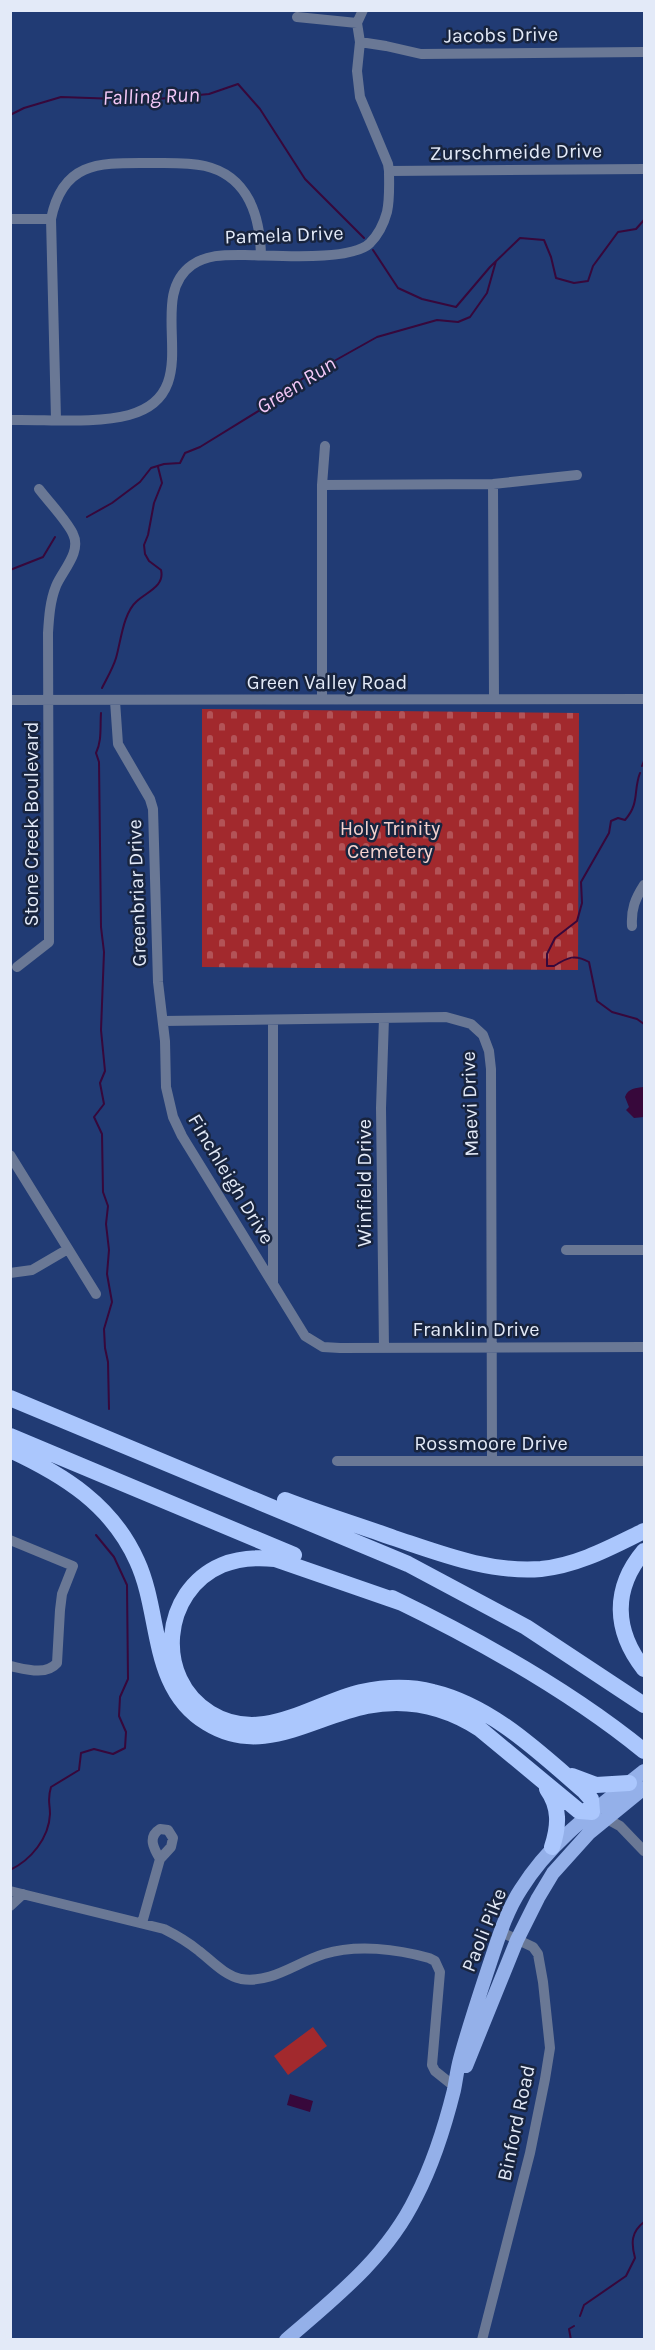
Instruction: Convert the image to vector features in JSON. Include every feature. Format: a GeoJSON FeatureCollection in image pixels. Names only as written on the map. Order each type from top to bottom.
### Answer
{"type":"FeatureCollection","features":[{"type":"Feature","properties":{"kind":"highway"},"geometry":{"type":"LineString","coordinates":[[10,1398],[349,1538],[447,1584],[526,1627],[645,1705]]}},
{"type":"Feature","properties":{"kind":"highway"},"geometry":{"type":"LineString","coordinates":[[10,1436],[402,1603],[498,1652],[638,1746]]}},
{"type":"Feature","properties":{"kind":"highway"},"geometry":{"type":"LineString","coordinates":[[122,1444],[456,1558],[500,1568],[532,1569],[563,1565],[600,1552],[645,1531]]}},
{"type":"Feature","properties":{"kind":"highway"},"geometry":{"type":"LineString","coordinates":[[10,1450],[59,1474],[80,1488],[114,1522],[138,1562],[146,1584],[159,1649],[171,1685],[192,1713],[206,1723],[231,1734],[257,1738],[293,1731],[366,1706],[382,1703],[418,1704],[435,1708],[466,1720],[493,1739],[545,1786],[555,1803],[558,1820],[552,1847]]}},
{"type":"Feature","properties":{"kind":"highway"},"geometry":{"type":"LineString","coordinates":[[645,1551],[634,1564],[626,1579],[621,1595],[621,1612],[622,1629],[629,1645],[645,1669]]}},
{"type":"Feature","properties":{"kind":"highway"},"geometry":{"type":"LineString","coordinates":[[402,1603],[275,1559],[256,1557],[237,1560],[204,1575],[191,1588],[174,1621],[171,1638],[172,1656],[177,1674],[185,1689],[196,1702],[210,1713],[241,1725],[274,1724],[377,1689],[414,1689],[449,1696],[481,1712],[513,1733],[591,1799],[600,1815]]}},
{"type":"Feature","properties":{"kind":"highway"},"geometry":{"type":"LineString","coordinates":[[560,1771],[596,1785],[637,1785]]}},
{"type":"Feature","properties":{"kind":"highway"},"geometry":{"type":"LineString","coordinates":[[532,1774],[579,1811],[600,1815]]}},
{"type":"Feature","properties":{"kind":"main road"},"geometry":{"type":"LineString","coordinates":[[600,1815],[637,1785],[645,1771]]}},
{"type":"Feature","properties":{"kind":"main road","name":"Paoli Pike"},"geometry":{"type":"LineString","coordinates":[[286,2340],[365,2270],[406,2217],[435,2154],[455,2087],[459,2062],[501,1932],[519,1891],[552,1847],[600,1815]]}},
{"type":"Feature","properties":{"kind":"main road","name":"Paoli Pike"},"geometry":{"type":"LineString","coordinates":[[455,2087],[468,2062],[517,1940],[537,1898],[553,1873],[589,1833],[600,1815]]}},
{"type":"Feature","properties":{"kind":"street"},"geometry":{"type":"LineString","coordinates":[[297,17],[357,23],[363,10]]}},
{"type":"Feature","properties":{"kind":"street","name":"Pamela Drive"},"geometry":{"type":"LineString","coordinates":[[10,420],[103,419],[130,415],[149,407],[162,393],[173,365],[173,303],[176,285],[192,264],[208,257],[227,254],[336,255],[358,250],[370,243],[381,227],[387,212],[389,171],[360,97],[357,71],[360,42],[357,23]]}},
{"type":"Feature","properties":{"kind":"street","name":"Jacobs Drive"},"geometry":{"type":"LineString","coordinates":[[360,42],[421,54],[645,52]]}},
{"type":"Feature","properties":{"kind":"street"},"geometry":{"type":"LineString","coordinates":[[56,419],[51,219],[55,198],[73,177],[90,168],[110,163],[204,165],[213,168],[232,179],[246,194],[255,211],[259,226],[261,255]]}},
{"type":"Feature","properties":{"kind":"street","name":"Zurschmeide Drive"},"geometry":{"type":"LineString","coordinates":[[389,171],[645,169]]}},
{"type":"Feature","properties":{"kind":"street"},"geometry":{"type":"LineString","coordinates":[[10,219],[51,219]]}},
{"type":"Feature","properties":{"kind":"street"},"geometry":{"type":"LineString","coordinates":[[322,699],[322,485],[325,446]]}},
{"type":"Feature","properties":{"kind":"street"},"geometry":{"type":"LineString","coordinates":[[322,485],[493,483],[577,475]]}},
{"type":"Feature","properties":{"kind":"street"},"geometry":{"type":"LineString","coordinates":[[493,483],[495,699]]}},
{"type":"Feature","properties":{"kind":"street"},"geometry":{"type":"LineString","coordinates":[[39,489],[74,535],[71,560],[56,585],[50,606],[48,701]]}},
{"type":"Feature","properties":{"kind":"street","name":"Green Valley Road"},"geometry":{"type":"LineString","coordinates":[[10,700],[645,699]]}},
{"type":"Feature","properties":{"kind":"street","name":"Greenbriar Drive"},"geometry":{"type":"LineString","coordinates":[[115,700],[118,744],[150,799],[153,809],[158,982],[163,1021]]}},
{"type":"Feature","properties":{"kind":"street","name":"Stone Creek Boulevard"},"geometry":{"type":"LineString","coordinates":[[17,967],[49,942],[48,701]]}},
{"type":"Feature","properties":{"kind":"street"},"geometry":{"type":"LineString","coordinates":[[632,926],[631,912],[636,898],[645,885]]}},
{"type":"Feature","properties":{"kind":"street","name":"Maevi Drive"},"geometry":{"type":"LineString","coordinates":[[163,1021],[273,1021],[428,1016],[455,1018],[471,1024],[483,1035],[491,1070],[492,1460]]}},
{"type":"Feature","properties":{"kind":"street","name":"Winfield Drive"},"geometry":{"type":"LineString","coordinates":[[384,1018],[381,1108],[384,1348]]}},
{"type":"Feature","properties":{"kind":"street","name":"Finchleigh Drive"},"geometry":{"type":"LineString","coordinates":[[163,1021],[166,1087],[172,1117],[310,1341]]}},
{"type":"Feature","properties":{"kind":"street"},"geometry":{"type":"LineString","coordinates":[[273,1021],[273,1284]]}},
{"type":"Feature","properties":{"kind":"street"},"geometry":{"type":"LineString","coordinates":[[10,1155],[96,1294]]}},
{"type":"Feature","properties":{"kind":"street"},"geometry":{"type":"LineString","coordinates":[[10,1273],[32,1270],[68,1249]]}},
{"type":"Feature","properties":{"kind":"street"},"geometry":{"type":"LineString","coordinates":[[566,1250],[645,1250]]}},
{"type":"Feature","properties":{"kind":"street","name":"Franklin Drive"},"geometry":{"type":"LineString","coordinates":[[310,1341],[323,1347],[645,1347]]}},
{"type":"Feature","properties":{"kind":"street","name":"Rossmoore Drive"},"geometry":{"type":"LineString","coordinates":[[337,1461],[645,1461]]}},
{"type":"Feature","properties":{"kind":"street"},"geometry":{"type":"LineString","coordinates":[[10,1540],[73,1566],[62,1594],[57,1663],[53,1668],[41,1670],[10,1666]]}},
{"type":"Feature","properties":{"kind":"street"},"geometry":{"type":"LineString","coordinates":[[600,1815],[620,1826],[645,1851]]}},
{"type":"Feature","properties":{"kind":"street"},"geometry":{"type":"LineString","coordinates":[[142,1923],[160,1859]]}},
{"type":"Feature","properties":{"kind":"street"},"geometry":{"type":"LineString","coordinates":[[10,1892],[142,1923],[173,1934],[228,1974],[242,1979],[269,1977],[314,1957],[339,1950],[395,1951],[435,1961],[440,1972],[440,1979],[432,2065],[435,2071],[455,2087]]}},
{"type":"Feature","properties":{"kind":"street"},"geometry":{"type":"LineString","coordinates":[[10,1906],[23,1894]]}},
{"type":"Feature","properties":{"kind":"street","name":"Binford Road"},"geometry":{"type":"LineString","coordinates":[[482,2340],[530,2153],[546,2079],[550,2048],[538,1954],[533,1947],[501,1932]]}},
{"type":"Feature","properties":{"kind":"green space","name":"Holy Trinity Cemetery"},"geometry":{"type":"Polygon","coordinates":[[[202,709],[579,713],[578,970],[202,967],[202,709]]]}},
{"type":"Feature","properties":{"kind":"green space"},"geometry":{"type":"Polygon","coordinates":[[[313,2027],[327,2046],[288,2075],[274,2056],[313,2027]]]}},
{"type":"Feature","properties":{"kind":"shaded area"},"geometry":{"type":"Polygon","coordinates":[[[644,1087],[644,1117],[634,1118],[626,1110],[629,1107],[625,1097],[630,1090],[644,1087]]]}},
{"type":"Feature","properties":{"kind":"shaded area"},"geometry":{"type":"Polygon","coordinates":[[[290,2094],[313,2101],[310,2112],[287,2105],[290,2094]]]}},
{"type":"Feature","properties":{"kind":"waterway","name":"Falling Run"},"geometry":{"type":"LineString","coordinates":[[10,115],[24,108],[61,97],[147,100],[209,94],[238,84],[260,109],[305,179],[364,238]]}},
{"type":"Feature","properties":{"kind":"waterway","name":"Falling Run"},"geometry":{"type":"LineString","coordinates":[[373,250],[398,288],[422,299],[456,307],[490,267],[520,238],[544,240],[556,278],[574,283],[588,281],[593,266],[618,232],[636,229],[644,220]]}},
{"type":"Feature","properties":{"kind":"waterway","name":"Green Run"},"geometry":{"type":"LineString","coordinates":[[87,517],[112,503],[140,482],[151,468],[180,463],[185,453],[200,447],[273,402],[302,379],[377,337],[437,320],[458,322],[470,317],[487,293],[496,261]]}},
{"type":"Feature","properties":{"kind":"waterway"},"geometry":{"type":"LineString","coordinates":[[102,688],[115,662],[123,628],[132,606],[154,588],[162,576],[161,570],[149,561],[144,545],[154,503],[162,483],[158,467]]}},
{"type":"Feature","properties":{"kind":"waterway","name":"Green Run"},"geometry":{"type":"LineString","coordinates":[[10,570],[43,557],[55,537]]}},
{"type":"Feature","properties":{"kind":"waterway"},"geometry":{"type":"LineString","coordinates":[[101,713],[100,739],[96,753],[99,762],[101,927],[104,952],[101,1030],[105,1071],[100,1083],[104,1104],[94,1117],[102,1134],[103,1192],[108,1206],[107,1274],[112,1302],[104,1329],[108,1362],[109,1409]]}},
{"type":"Feature","properties":{"kind":"waterway"},"geometry":{"type":"LineString","coordinates":[[642,766],[644,761]]}},
{"type":"Feature","properties":{"kind":"waterway"},"geometry":{"type":"LineString","coordinates":[[640,773],[633,808],[625,820],[618,818],[611,821],[609,833],[581,882],[582,903],[577,921],[555,938],[547,954],[547,966],[554,966],[571,958],[580,958],[589,962],[597,1001],[612,1012],[637,1019],[644,1024]]}},
{"type":"Feature","properties":{"kind":"waterway"},"geometry":{"type":"LineString","coordinates":[[10,1870],[18,1866],[38,1847],[49,1823],[51,1787],[79,1770],[81,1753],[94,1749],[113,1754],[125,1748],[126,1732],[119,1716],[120,1697],[128,1679],[127,1585],[114,1557],[96,1535]]}},
{"type":"Feature","properties":{"kind":"waterway"},"geometry":{"type":"LineString","coordinates":[[644,2185],[644,2193]]}},
{"type":"Feature","properties":{"kind":"waterway"},"geometry":{"type":"LineString","coordinates":[[580,2316],[584,2305],[626,2276],[635,2258],[634,2234],[644,2222]]}},
{"type":"Feature","properties":{"kind":"waterway"},"geometry":{"type":"LineString","coordinates":[[571,2340],[569,2329],[574,2326]]}}]}
